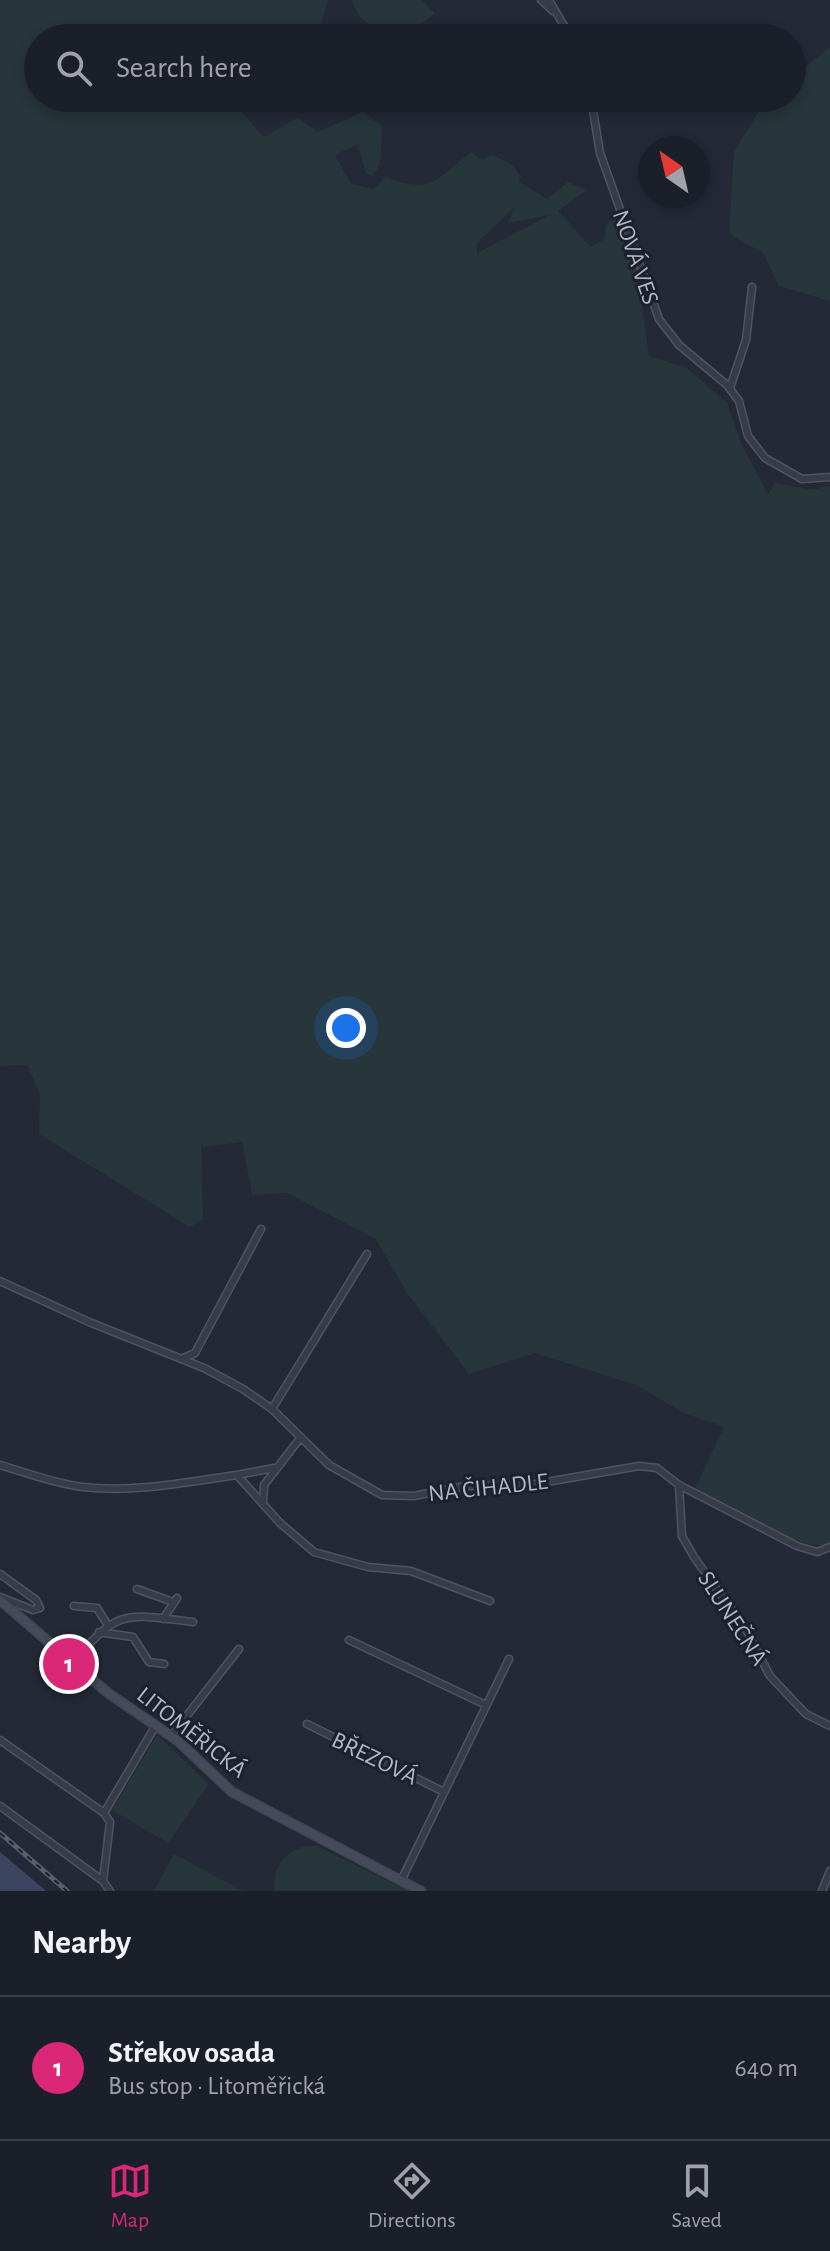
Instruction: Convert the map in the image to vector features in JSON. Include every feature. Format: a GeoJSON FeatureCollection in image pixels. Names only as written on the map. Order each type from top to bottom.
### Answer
{"type":"FeatureCollection","features":[{"type":"Feature","properties":{"kind":"main road","name":"LITOMĚŘICKÁ"},"geometry":{"type":"LineString","coordinates":[[0,1598],[71,1663],[171,1736],[232,1792],[421,1891]]}},
{"type":"Feature","properties":{"kind":"street"},"geometry":{"type":"LineString","coordinates":[[541,0],[554,12]]}},
{"type":"Feature","properties":{"kind":"street"},"geometry":{"type":"LineString","coordinates":[[549,0],[562,24]]}},
{"type":"Feature","properties":{"kind":"street","name":"NOVÁ VES"},"geometry":{"type":"LineString","coordinates":[[593,112],[600,153],[636,249],[649,301],[671,337],[730,389],[739,401],[752,445],[771,462],[802,479],[830,477]]}},
{"type":"Feature","properties":{"kind":"street"},"geometry":{"type":"LineString","coordinates":[[730,389],[746,340],[752,287]]}},
{"type":"Feature","properties":{"kind":"street"},"geometry":{"type":"LineString","coordinates":[[181,1359],[195,1353],[261,1229]]}},
{"type":"Feature","properties":{"kind":"street"},"geometry":{"type":"LineString","coordinates":[[272,1409],[367,1254]]}},
{"type":"Feature","properties":{"kind":"street","name":"NA ČIHADLE"},"geometry":{"type":"LineString","coordinates":[[0,1281],[222,1377],[272,1409],[343,1476],[394,1497],[465,1486],[535,1484],[639,1466],[657,1468],[679,1485],[797,1546],[817,1552],[830,1547]]}},
{"type":"Feature","properties":{"kind":"street"},"geometry":{"type":"LineString","coordinates":[[263,1504],[264,1485],[274,1468],[301,1437]]}},
{"type":"Feature","properties":{"kind":"street"},"geometry":{"type":"LineString","coordinates":[[0,1465],[80,1487],[100,1488],[155,1486],[274,1468]]}},
{"type":"Feature","properties":{"kind":"street"},"geometry":{"type":"LineString","coordinates":[[237,1475],[314,1552],[368,1567],[411,1571],[490,1601]]}},
{"type":"Feature","properties":{"kind":"street","name":"SLUNEČNÁ"},"geometry":{"type":"LineString","coordinates":[[679,1485],[682,1536],[694,1557],[748,1633],[770,1676],[806,1714],[830,1726]]}},
{"type":"Feature","properties":{"kind":"street"},"geometry":{"type":"LineString","coordinates":[[0,1574],[36,1600],[40,1608],[33,1610],[0,1598]]}},
{"type":"Feature","properties":{"kind":"street"},"geometry":{"type":"LineString","coordinates":[[137,1589],[175,1600],[163,1619]]}},
{"type":"Feature","properties":{"kind":"street"},"geometry":{"type":"LineString","coordinates":[[74,1606],[97,1608],[107,1624]]}},
{"type":"Feature","properties":{"kind":"street"},"geometry":{"type":"LineString","coordinates":[[71,1663],[107,1624],[136,1617],[193,1622]]}},
{"type":"Feature","properties":{"kind":"street"},"geometry":{"type":"LineString","coordinates":[[99,1632],[133,1637],[149,1662],[164,1664]]}},
{"type":"Feature","properties":{"kind":"street"},"geometry":{"type":"LineString","coordinates":[[349,1640],[486,1705]]}},
{"type":"Feature","properties":{"kind":"street"},"geometry":{"type":"LineString","coordinates":[[171,1736],[239,1649]]}},
{"type":"Feature","properties":{"kind":"street","name":"BŘEZOVÁ"},"geometry":{"type":"LineString","coordinates":[[401,1881],[509,1659]]}},
{"type":"Feature","properties":{"kind":"street","name":"BŘEZOVÁ"},"geometry":{"type":"LineString","coordinates":[[307,1724],[444,1792]]}},
{"type":"Feature","properties":{"kind":"street"},"geometry":{"type":"LineString","coordinates":[[104,1813],[156,1725]]}},
{"type":"Feature","properties":{"kind":"street"},"geometry":{"type":"LineString","coordinates":[[0,1740],[104,1813],[110,1822],[103,1881]]}},
{"type":"Feature","properties":{"kind":"street"},"geometry":{"type":"LineString","coordinates":[[0,1806],[103,1881],[110,1891]]}},
{"type":"Feature","properties":{"kind":"street"},"geometry":{"type":"LineString","coordinates":[[822,1891],[830,1871]]}},
{"type":"Feature","properties":{"kind":"shaded area"},"geometry":{"type":"Polygon","coordinates":[[[0,0],[328,0],[321,24],[24,24],[24,112],[241,112],[264,137],[297,118],[318,132],[363,112],[382,126],[380,165],[372,176],[365,172],[358,144],[335,155],[351,184],[374,189],[386,177],[424,184],[441,177],[471,152],[482,160],[492,154],[512,165],[521,177],[518,181],[547,199],[568,182],[587,190],[558,211],[591,247],[604,239],[606,226],[615,216],[623,216],[644,280],[639,283],[649,356],[687,368],[727,403],[742,445],[768,494],[775,483],[814,490],[830,485],[830,1543],[817,1545],[782,1535],[695,1488],[724,1427],[684,1413],[636,1385],[535,1353],[469,1374],[407,1293],[376,1239],[287,1193],[252,1195],[242,1142],[201,1147],[203,1219],[190,1227],[39,1134],[40,1094],[27,1065],[0,1066],[0,0]],[[514,208],[477,243],[477,253],[550,215],[508,223],[514,208]]]}},
{"type":"Feature","properties":{"kind":"shaded area"},"geometry":{"type":"Polygon","coordinates":[[[351,0],[422,0],[435,13],[421,24],[368,24],[359,16],[351,0]]]}},
{"type":"Feature","properties":{"kind":"shaded area"},"geometry":{"type":"Polygon","coordinates":[[[830,47],[830,301],[779,286],[763,253],[729,234],[734,152],[758,112],[806,112],[806,67],[830,47]]]}},
{"type":"Feature","properties":{"kind":"shaded area"},"geometry":{"type":"Polygon","coordinates":[[[157,1735],[209,1784],[168,1843],[112,1810],[157,1735]]]}},
{"type":"Feature","properties":{"kind":"shaded area"},"geometry":{"type":"Polygon","coordinates":[[[317,1846],[409,1891],[275,1891],[275,1875],[281,1862],[292,1852],[317,1846]]]}},
{"type":"Feature","properties":{"kind":"shaded area"},"geometry":{"type":"Polygon","coordinates":[[[174,1854],[243,1891],[154,1891],[174,1854]]]}},
{"type":"Feature","properties":{"kind":"water"},"geometry":{"type":"Polygon","coordinates":[[[0,1852],[45,1890],[46,1891],[0,1891],[0,1852]]]}},
{"type":"Feature","properties":{"kind":"railway"},"geometry":{"type":"LineString","coordinates":[[0,1833],[67,1891]]}},
{"type":"Feature","properties":{"kind":"place","name":"Střekov osada"},"geometry":{"type":"Point","coordinates":[69,1664]}}]}
